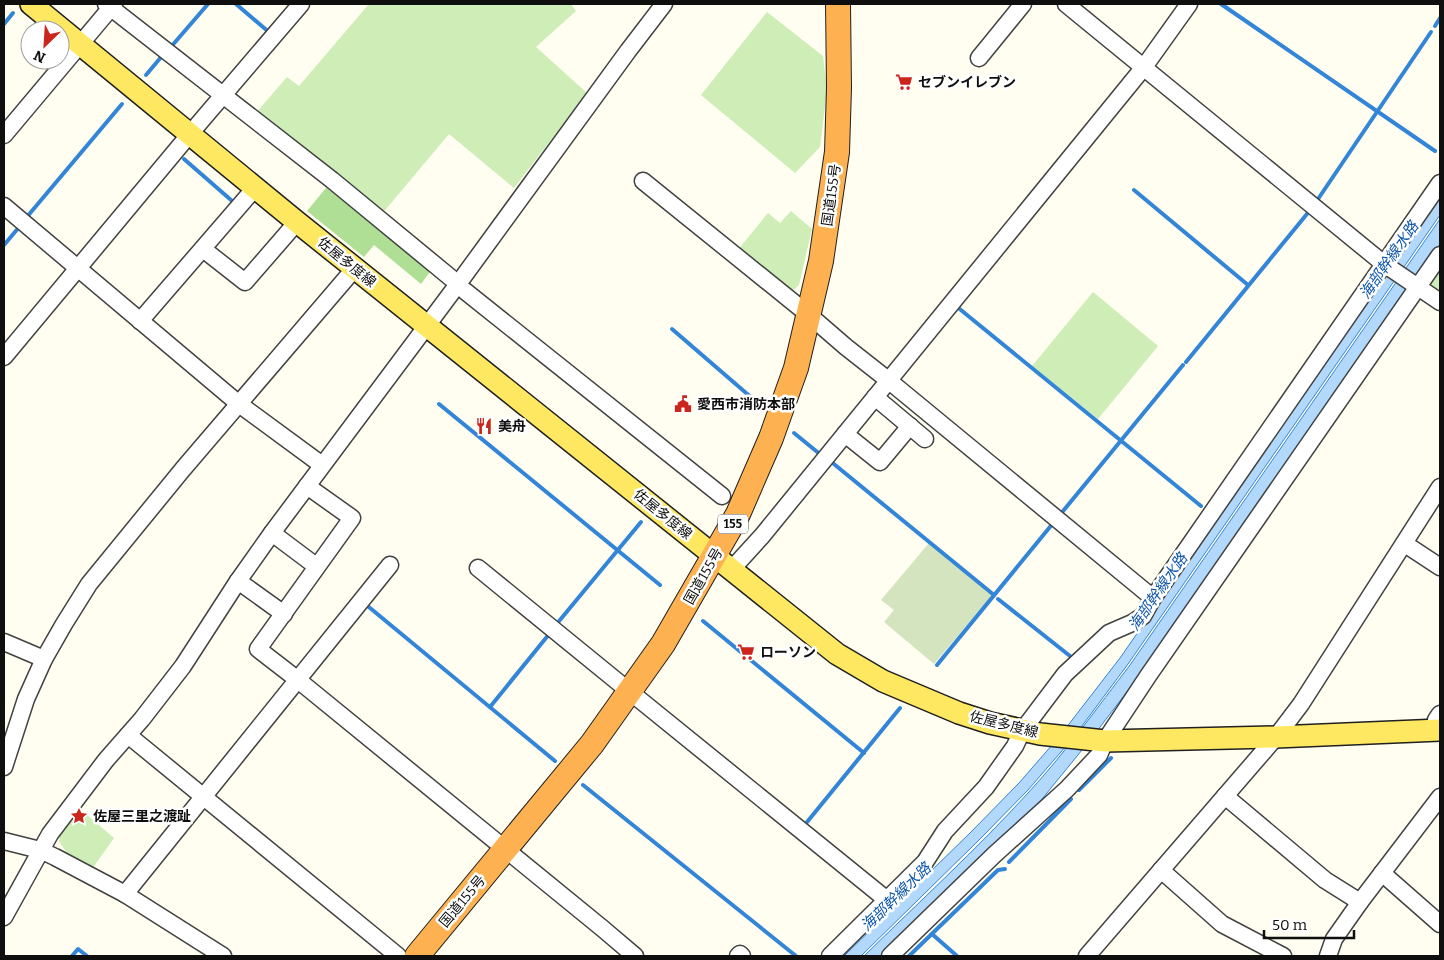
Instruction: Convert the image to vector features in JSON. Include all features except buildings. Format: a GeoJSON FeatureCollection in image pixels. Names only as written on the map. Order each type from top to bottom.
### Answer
{"type":"FeatureCollection","features":[{"type":"Feature","properties":{"kind":"highway","name":"国道155号"},"geometry":{"type":"LineString","coordinates":[[417,956],[592,744],[723,563],[738,514],[772,438],[796,368],[821,261],[837,152],[839,88],[838,4]]}},
{"type":"Feature","properties":{"kind":"main road","name":"佐屋多度線"},"geometry":{"type":"LineString","coordinates":[[31,4],[189,135],[837,654],[883,681],[959,712],[1031,733],[1105,741],[1276,737],[1439,724]]}},
{"type":"Feature","properties":{"kind":"street"},"geometry":{"type":"LineString","coordinates":[[4,357],[301,4]]}},
{"type":"Feature","properties":{"kind":"street"},"geometry":{"type":"LineString","coordinates":[[5,913],[50,834],[106,760],[183,666],[238,581],[272,533],[664,4]]}},
{"type":"Feature","properties":{"kind":"street"},"geometry":{"type":"LineString","coordinates":[[978,58],[1023,4]]}},
{"type":"Feature","properties":{"kind":"street"},"geometry":{"type":"LineString","coordinates":[[1066,4],[1386,266],[1440,302]]}},
{"type":"Feature","properties":{"kind":"street"},"geometry":{"type":"LineString","coordinates":[[723,563],[762,536],[1144,68],[1189,4]]}},
{"type":"Feature","properties":{"kind":"street"},"geometry":{"type":"LineString","coordinates":[[4,135],[80,45],[110,5],[332,180],[451,278]]}},
{"type":"Feature","properties":{"kind":"street"},"geometry":{"type":"LineString","coordinates":[[643,181],[1153,598]]}},
{"type":"Feature","properties":{"kind":"street"},"geometry":{"type":"LineString","coordinates":[[830,956],[925,862],[945,831],[986,787],[1015,746],[1031,733],[1065,674],[1110,633],[1143,616],[1153,598],[1386,266],[1440,183]]}},
{"type":"Feature","properties":{"kind":"street"},"geometry":{"type":"LineString","coordinates":[[140,321],[256,188]]}},
{"type":"Feature","properties":{"kind":"street"},"geometry":{"type":"LineString","coordinates":[[4,206],[239,404],[322,465]]}},
{"type":"Feature","properties":{"kind":"street"},"geometry":{"type":"LineString","coordinates":[[203,249],[244,282],[297,222]]}},
{"type":"Feature","properties":{"kind":"street"},"geometry":{"type":"LineString","coordinates":[[890,956],[994,855],[1067,789],[1099,755],[1105,741],[1416,287],[1440,255]]}},
{"type":"Feature","properties":{"kind":"street"},"geometry":{"type":"LineString","coordinates":[[4,767],[26,699],[44,659],[89,584],[183,469],[355,268]]}},
{"type":"Feature","properties":{"kind":"street"},"geometry":{"type":"LineString","coordinates":[[465,291],[722,496]]}},
{"type":"Feature","properties":{"kind":"street"},"geometry":{"type":"LineString","coordinates":[[875,396],[925,439]]}},
{"type":"Feature","properties":{"kind":"street"},"geometry":{"type":"LineString","coordinates":[[845,434],[880,462],[910,426]]}},
{"type":"Feature","properties":{"kind":"street"},"geometry":{"type":"LineString","coordinates":[[307,486],[352,518],[258,649],[635,956]]}},
{"type":"Feature","properties":{"kind":"street"},"geometry":{"type":"LineString","coordinates":[[1097,953],[1161,870],[1276,737],[1301,704],[1440,487]]}},
{"type":"Feature","properties":{"kind":"street"},"geometry":{"type":"LineString","coordinates":[[272,533],[316,566]]}},
{"type":"Feature","properties":{"kind":"street"},"geometry":{"type":"LineString","coordinates":[[1405,544],[1440,567]]}},
{"type":"Feature","properties":{"kind":"street"},"geometry":{"type":"LineString","coordinates":[[124,894],[390,565]]}},
{"type":"Feature","properties":{"kind":"street"},"geometry":{"type":"LineString","coordinates":[[478,568],[887,900]]}},
{"type":"Feature","properties":{"kind":"street"},"geometry":{"type":"LineString","coordinates":[[238,581],[284,614]]}},
{"type":"Feature","properties":{"kind":"street"},"geometry":{"type":"LineString","coordinates":[[4,642],[44,659]]}},
{"type":"Feature","properties":{"kind":"street"},"geometry":{"type":"LineString","coordinates":[[128,735],[398,956]]}},
{"type":"Feature","properties":{"kind":"street"},"geometry":{"type":"LineString","coordinates":[[1225,796],[1325,880],[1360,902]]}},
{"type":"Feature","properties":{"kind":"street"},"geometry":{"type":"LineString","coordinates":[[1328,956],[1334,939],[1360,902],[1440,797]]}},
{"type":"Feature","properties":{"kind":"street"},"geometry":{"type":"LineString","coordinates":[[4,841],[40,850],[124,894],[223,956]]}},
{"type":"Feature","properties":{"kind":"street"},"geometry":{"type":"LineString","coordinates":[[1161,870],[1222,924],[1284,956]]}},
{"type":"Feature","properties":{"kind":"street"},"geometry":{"type":"LineString","coordinates":[[1382,873],[1440,924]]}},
{"type":"Feature","properties":{"kind":"street"},"geometry":{"type":"LineString","coordinates":[[738,956],[740,954],[742,956]]}},
{"type":"Feature","properties":{"kind":"green space"},"geometry":{"type":"Polygon","coordinates":[[[369,4],[571,4],[576,11],[536,47],[587,93],[514,188],[449,134],[381,215],[255,114],[287,77],[299,86],[369,4]]]}},
{"type":"Feature","properties":{"kind":"green space"},"geometry":{"type":"Polygon","coordinates":[[[767,12],[823,56],[827,90],[820,147],[795,173],[701,95],[767,12]]]}},
{"type":"Feature","properties":{"kind":"green space"},"geometry":{"type":"Polygon","coordinates":[[[330,183],[432,269],[421,284],[374,245],[364,257],[307,211],[330,183]]]}},
{"type":"Feature","properties":{"kind":"green space"},"geometry":{"type":"Polygon","coordinates":[[[791,211],[812,229],[799,285],[789,294],[737,251],[768,213],[780,223],[791,211]]]}},
{"type":"Feature","properties":{"kind":"green space"},"geometry":{"type":"Polygon","coordinates":[[[1440,263],[1440,297],[1427,289],[1440,263]]]}},
{"type":"Feature","properties":{"kind":"green space"},"geometry":{"type":"Polygon","coordinates":[[[1093,292],[1158,346],[1098,419],[1032,366],[1093,292]]]}},
{"type":"Feature","properties":{"kind":"green space"},"geometry":{"type":"Polygon","coordinates":[[[929,543],[992,595],[934,664],[884,622],[894,610],[881,600],[929,543]]]}},
{"type":"Feature","properties":{"kind":"green space"},"geometry":{"type":"Polygon","coordinates":[[[80,809],[114,838],[92,869],[68,855],[59,841],[60,836],[80,809]]]}},
{"type":"Feature","properties":{"kind":"water"},"geometry":{"type":"Polygon","coordinates":[[[1440,198],[1440,215],[1128,664],[1073,738],[1028,790],[861,956],[844,956],[971,832],[1019,783],[1059,737],[1120,658],[1440,198]]]}},
{"type":"Feature","properties":{"kind":"water"},"geometry":{"type":"Polygon","coordinates":[[[1440,219],[1440,244],[1142,672],[1091,739],[1042,799],[882,956],[864,956],[968,855],[1055,762],[1130,665],[1440,219]]]}},
{"type":"Feature","properties":{"kind":"waterway"},"geometry":{"type":"LineString","coordinates":[[170,48],[208,4]]}},
{"type":"Feature","properties":{"kind":"waterway"},"geometry":{"type":"LineString","coordinates":[[236,4],[270,33]]}},
{"type":"Feature","properties":{"kind":"waterway"},"geometry":{"type":"LineString","coordinates":[[1221,4],[1435,151]]}},
{"type":"Feature","properties":{"kind":"waterway"},"geometry":{"type":"LineString","coordinates":[[4,24],[13,13]]}},
{"type":"Feature","properties":{"kind":"waterway"},"geometry":{"type":"LineString","coordinates":[[1435,26],[1440,18]]}},
{"type":"Feature","properties":{"kind":"waterway"},"geometry":{"type":"LineString","coordinates":[[1316,202],[1431,32]]}},
{"type":"Feature","properties":{"kind":"waterway"},"geometry":{"type":"LineString","coordinates":[[146,75],[162,56]]}},
{"type":"Feature","properties":{"kind":"waterway"},"geometry":{"type":"LineString","coordinates":[[26,218],[122,104]]}},
{"type":"Feature","properties":{"kind":"waterway"},"geometry":{"type":"LineString","coordinates":[[184,159],[231,200]]}},
{"type":"Feature","properties":{"kind":"waterway"},"geometry":{"type":"LineString","coordinates":[[1134,190],[1248,285]]}},
{"type":"Feature","properties":{"kind":"waterway"},"geometry":{"type":"LineString","coordinates":[[1186,362],[1311,209]]}},
{"type":"Feature","properties":{"kind":"waterway"},"geometry":{"type":"LineString","coordinates":[[4,245],[20,226]]}},
{"type":"Feature","properties":{"kind":"waterway"},"geometry":{"type":"LineString","coordinates":[[956,306],[1201,506]]}},
{"type":"Feature","properties":{"kind":"waterway"},"geometry":{"type":"LineString","coordinates":[[672,329],[760,405]]}},
{"type":"Feature","properties":{"kind":"waterway"},"geometry":{"type":"LineString","coordinates":[[1059,516],[1183,365]]}},
{"type":"Feature","properties":{"kind":"waterway"},"geometry":{"type":"LineString","coordinates":[[439,404],[660,585]]}},
{"type":"Feature","properties":{"kind":"waterway"},"geometry":{"type":"LineString","coordinates":[[794,433],[821,455]]}},
{"type":"Feature","properties":{"kind":"waterway"},"geometry":{"type":"LineString","coordinates":[[829,460],[994,595]]}},
{"type":"Feature","properties":{"kind":"waterway"},"geometry":{"type":"LineString","coordinates":[[555,626],[641,522]]}},
{"type":"Feature","properties":{"kind":"waterway"},"geometry":{"type":"LineString","coordinates":[[937,665],[1054,522]]}},
{"type":"Feature","properties":{"kind":"waterway"},"geometry":{"type":"LineString","coordinates":[[998,599],[1070,656]]}},
{"type":"Feature","properties":{"kind":"waterway"},"geometry":{"type":"LineString","coordinates":[[364,603],[555,761]]}},
{"type":"Feature","properties":{"kind":"waterway"},"geometry":{"type":"LineString","coordinates":[[703,621],[864,753]]}},
{"type":"Feature","properties":{"kind":"waterway"},"geometry":{"type":"LineString","coordinates":[[490,707],[550,633]]}},
{"type":"Feature","properties":{"kind":"waterway"},"geometry":{"type":"LineString","coordinates":[[803,827],[900,708]]}},
{"type":"Feature","properties":{"kind":"waterway"},"geometry":{"type":"LineString","coordinates":[[1079,790],[1111,758]]}},
{"type":"Feature","properties":{"kind":"waterway"},"geometry":{"type":"LineString","coordinates":[[583,785],[796,956]]}},
{"type":"Feature","properties":{"kind":"waterway"},"geometry":{"type":"LineString","coordinates":[[1009,862],[1071,799]]}},
{"type":"Feature","properties":{"kind":"waterway"},"geometry":{"type":"LineString","coordinates":[[909,956],[998,870],[1005,869]]}},
{"type":"Feature","properties":{"kind":"waterway"},"geometry":{"type":"LineString","coordinates":[[932,934],[957,956]]}},
{"type":"Feature","properties":{"kind":"waterway"},"geometry":{"type":"LineString","coordinates":[[72,956],[78,949],[87,956]]}},
{"type":"Feature","properties":{"kind":"place","name":"セブンイレブン"},"geometry":{"type":"Point","coordinates":[904,82]}},
{"type":"Feature","properties":{"kind":"place","name":"愛西市消防本部"},"geometry":{"type":"Point","coordinates":[683,404]}},
{"type":"Feature","properties":{"kind":"place","name":"美舟"},"geometry":{"type":"Point","coordinates":[484,426]}},
{"type":"Feature","properties":{"kind":"place","name":"ローソン"},"geometry":{"type":"Point","coordinates":[746,652]}},
{"type":"Feature","properties":{"kind":"place","name":"佐屋三里之渡趾"},"geometry":{"type":"Point","coordinates":[79,816]}},
{"type":"Feature","properties":{"kind":"water label","name":"海部幹線水路"},"geometry":{"type":"Point","coordinates":[1389,260]}},
{"type":"Feature","properties":{"kind":"water label","name":"海部幹線水路"},"geometry":{"type":"Point","coordinates":[1158,592]}},
{"type":"Feature","properties":{"kind":"water label","name":"海部幹線水路"},"geometry":{"type":"Point","coordinates":[896,897]}}]}
